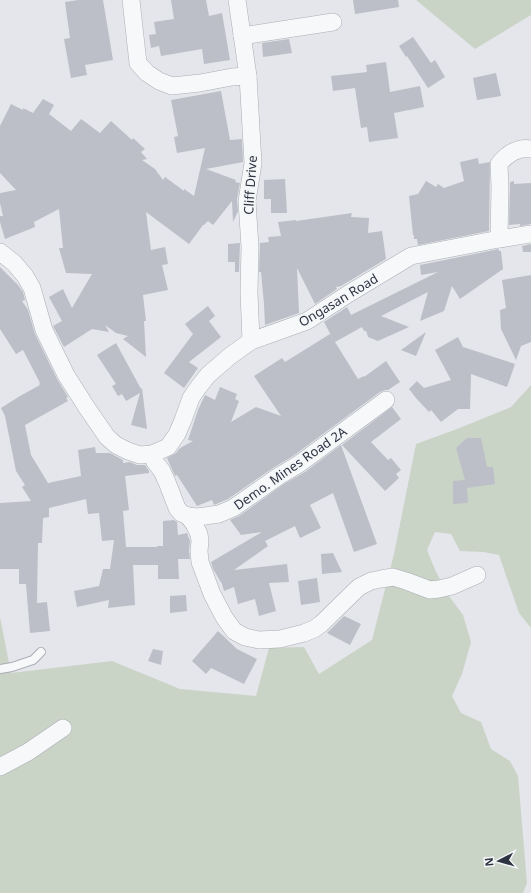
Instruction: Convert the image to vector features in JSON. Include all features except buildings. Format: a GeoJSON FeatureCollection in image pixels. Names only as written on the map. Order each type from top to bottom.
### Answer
{"type":"FeatureCollection","features":[{"type":"Feature","properties":{"kind":"street"},"geometry":{"type":"LineString","coordinates":[[131,0],[138,63],[147,73],[159,81],[172,86],[248,76]]}},
{"type":"Feature","properties":{"kind":"street","name":"Cliff Drive"},"geometry":{"type":"LineString","coordinates":[[237,0],[248,76],[253,163],[247,201],[250,247],[249,292],[251,342]]}},
{"type":"Feature","properties":{"kind":"street"},"geometry":{"type":"LineString","coordinates":[[242,36],[333,22]]}},
{"type":"Feature","properties":{"kind":"street"},"geometry":{"type":"LineString","coordinates":[[499,239],[499,164],[512,152],[520,149],[531,149]]}},
{"type":"Feature","properties":{"kind":"street","name":"Ongasan Road"},"geometry":{"type":"LineString","coordinates":[[0,252],[14,263],[25,276],[32,288],[44,330],[66,375],[107,437],[116,445],[140,455],[152,454],[168,448],[178,434],[190,398],[196,389],[208,375],[230,356],[251,342],[307,321],[411,256],[531,234]]}},
{"type":"Feature","properties":{"kind":"street","name":"Demo. Mines Road 2A"},"geometry":{"type":"LineString","coordinates":[[188,516],[198,517],[219,514],[233,508],[299,464],[386,400]]}},
{"type":"Feature","properties":{"kind":"street"},"geometry":{"type":"LineString","coordinates":[[152,454],[155,462],[162,471],[177,508],[188,516],[199,534],[200,562],[212,594],[224,617],[234,631],[245,637],[259,640],[280,639],[314,629],[322,624],[360,587],[371,581],[393,577],[430,590],[452,586],[477,575]]}},
{"type":"Feature","properties":{"kind":"street"},"geometry":{"type":"LineString","coordinates":[[4,761],[28,752],[63,728]]}},
{"type":"Feature","properties":{"kind":"lane"},"geometry":{"type":"LineString","coordinates":[[0,669],[12,667],[33,660],[41,652]]}},
{"type":"Feature","properties":{"kind":"shaded area"},"geometry":{"type":"Polygon","coordinates":[[[416,0],[531,0],[531,15],[475,49],[416,0]]]}},
{"type":"Feature","properties":{"kind":"shaded area"},"geometry":{"type":"Polygon","coordinates":[[[531,385],[531,628],[519,613],[499,555],[483,552],[460,551],[451,534],[435,532],[427,550],[436,572],[449,596],[463,615],[471,642],[462,674],[452,696],[461,713],[481,722],[491,749],[510,761],[518,776],[527,883],[523,893],[0,893],[0,617],[11,673],[112,661],[180,689],[256,696],[269,648],[304,647],[319,674],[372,640],[394,554],[416,444],[511,407],[531,385]]]}}]}
